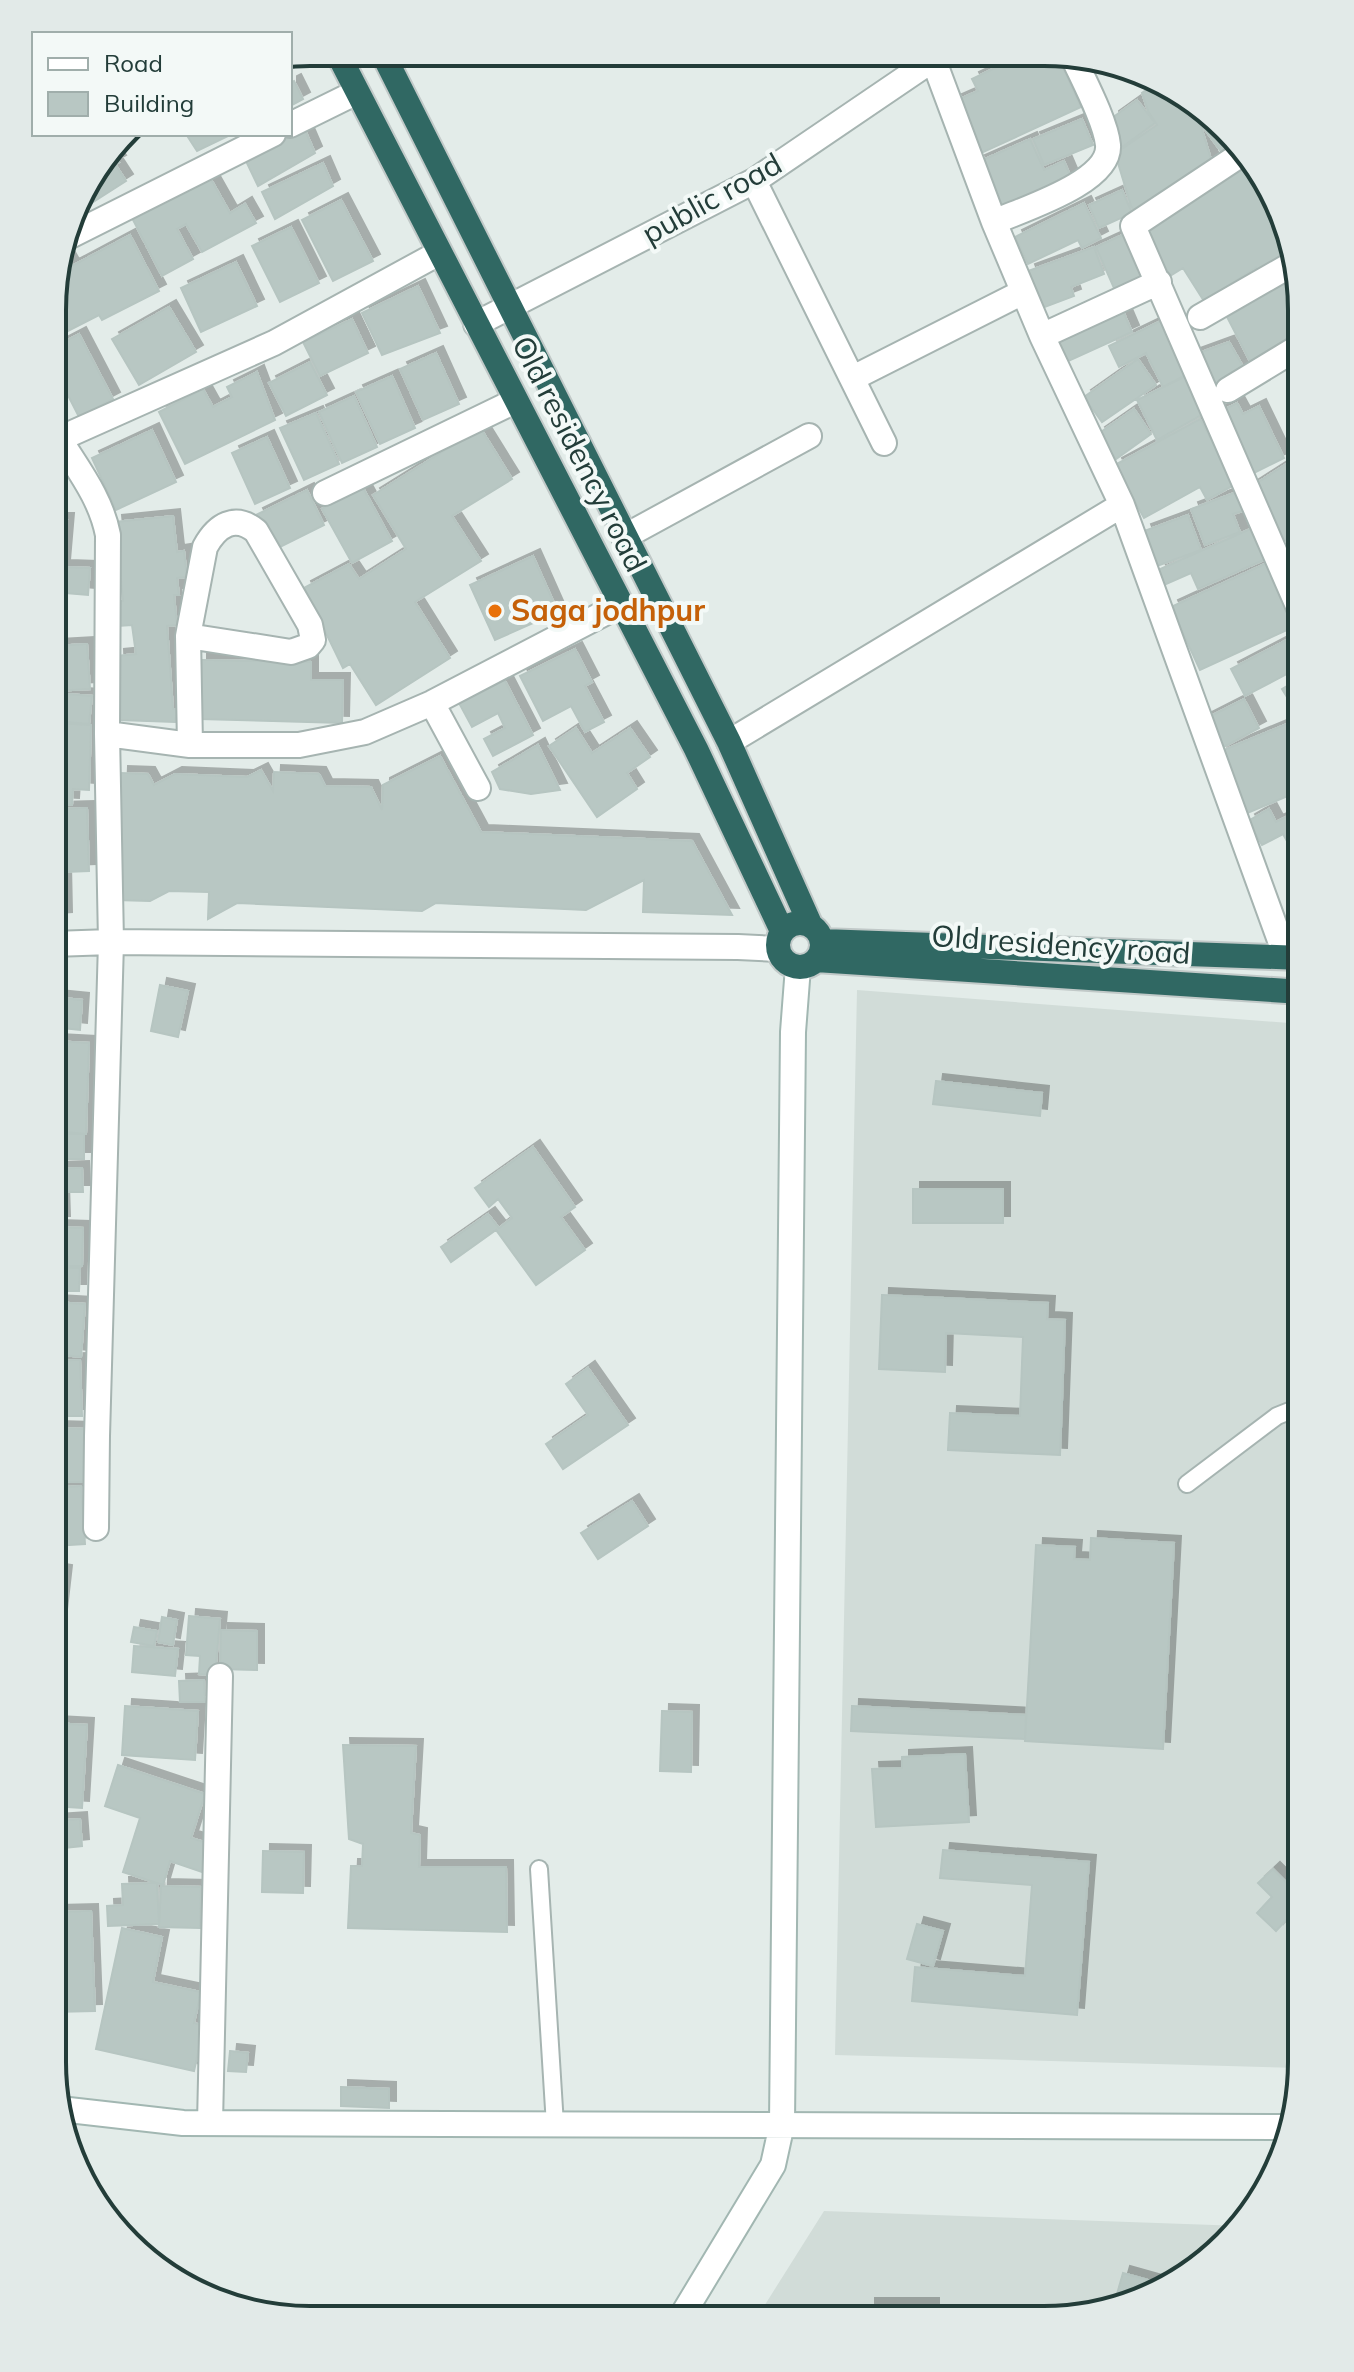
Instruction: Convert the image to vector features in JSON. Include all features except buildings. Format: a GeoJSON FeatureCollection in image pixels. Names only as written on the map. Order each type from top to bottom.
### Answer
{"type":"FeatureCollection","features":[{"type":"Feature","properties":{"kind":"highway","name":"Old residency road"},"geometry":{"type":"LineString","coordinates":[[344,66],[696,749],[779,940]]}},
{"type":"Feature","properties":{"kind":"highway","name":"Old residency road"},"geometry":{"type":"LineString","coordinates":[[389,66],[729,742],[812,948]]}},
{"type":"Feature","properties":{"kind":"highway"},"geometry":{"type":"LineString","coordinates":[[800,922],[812,948],[789,965],[781,958],[779,940],[790,924],[800,922]]}},
{"type":"Feature","properties":{"kind":"highway","name":"Old residency road"},"geometry":{"type":"LineString","coordinates":[[812,948],[1288,958]]}},
{"type":"Feature","properties":{"kind":"highway","name":"Old residency road"},"geometry":{"type":"LineString","coordinates":[[812,948],[1288,991]]}},
{"type":"Feature","properties":{"kind":"street","name":"public road"},"geometry":{"type":"LineString","coordinates":[[476,324],[754,181],[922,66]]}},
{"type":"Feature","properties":{"kind":"street"},"geometry":{"type":"LineString","coordinates":[[938,66],[994,222],[1023,292],[1122,505],[1288,941]]}},
{"type":"Feature","properties":{"kind":"street"},"geometry":{"type":"LineString","coordinates":[[994,222],[1086,181],[1106,159],[1108,146],[1105,132],[1078,68]]}},
{"type":"Feature","properties":{"kind":"street"},"geometry":{"type":"LineString","coordinates":[[292,124],[357,92]]}},
{"type":"Feature","properties":{"kind":"street"},"geometry":{"type":"LineString","coordinates":[[79,231],[269,136]]}},
{"type":"Feature","properties":{"kind":"street"},"geometry":{"type":"LineString","coordinates":[[1234,159],[1133,226],[1288,582]]}},
{"type":"Feature","properties":{"kind":"street"},"geometry":{"type":"LineString","coordinates":[[754,181],[884,443]]}},
{"type":"Feature","properties":{"kind":"street"},"geometry":{"type":"LineString","coordinates":[[66,432],[274,343],[439,253]]}},
{"type":"Feature","properties":{"kind":"street"},"geometry":{"type":"LineString","coordinates":[[1200,317],[1284,269]]}},
{"type":"Feature","properties":{"kind":"street"},"geometry":{"type":"LineString","coordinates":[[1042,336],[1159,282]]}},
{"type":"Feature","properties":{"kind":"street"},"geometry":{"type":"LineString","coordinates":[[853,378],[1023,292]]}},
{"type":"Feature","properties":{"kind":"street"},"geometry":{"type":"LineString","coordinates":[[1228,390],[1288,354]]}},
{"type":"Feature","properties":{"kind":"street"},"geometry":{"type":"LineString","coordinates":[[325,493],[515,401]]}},
{"type":"Feature","properties":{"kind":"street"},"geometry":{"type":"LineString","coordinates":[[624,537],[809,436]]}},
{"type":"Feature","properties":{"kind":"street"},"geometry":{"type":"LineString","coordinates":[[66,451],[93,491],[108,535],[107,734],[111,942],[96,1528]]}},
{"type":"Feature","properties":{"kind":"street"},"geometry":{"type":"LineString","coordinates":[[729,742],[1122,505]]}},
{"type":"Feature","properties":{"kind":"street"},"geometry":{"type":"LineString","coordinates":[[188,636],[291,652],[308,646],[313,640],[310,625],[256,531],[247,524],[239,521],[227,524],[211,536],[205,547],[188,636],[190,745]]}},
{"type":"Feature","properties":{"kind":"street"},"geometry":{"type":"LineString","coordinates":[[107,734],[190,745],[299,745],[365,732],[432,703],[620,605]]}},
{"type":"Feature","properties":{"kind":"street"},"geometry":{"type":"LineString","coordinates":[[432,703],[478,788]]}},
{"type":"Feature","properties":{"kind":"street"},"geometry":{"type":"LineString","coordinates":[[66,944],[779,940]]}},
{"type":"Feature","properties":{"kind":"street"},"geometry":{"type":"LineString","coordinates":[[688,2306],[773,2165],[782,2124],[793,1032],[812,948]]}},
{"type":"Feature","properties":{"kind":"street"},"geometry":{"type":"LineString","coordinates":[[210,2123],[220,1676]]}},
{"type":"Feature","properties":{"kind":"street"},"geometry":{"type":"LineString","coordinates":[[71,2110],[183,2123],[1278,2127]]}},
{"type":"Feature","properties":{"kind":"lane"},"geometry":{"type":"LineString","coordinates":[[1187,1484],[1277,1416],[1287,1412]]}},
{"type":"Feature","properties":{"kind":"lane"},"geometry":{"type":"LineString","coordinates":[[539,1869],[555,2125]]}},
{"type":"Feature","properties":{"kind":"shaded area"},"geometry":{"type":"Polygon","coordinates":[[[857,990],[1288,1023],[1287,2068],[835,2055],[857,990]]]}},
{"type":"Feature","properties":{"kind":"shaded area"},"geometry":{"type":"Polygon","coordinates":[[[824,2211],[1224,2225],[1192,2255],[1152,2281],[1107,2298],[1076,2304],[764,2306],[824,2211]]]}},
{"type":"Feature","properties":{"kind":"place","name":"Saga jodhpur"},"geometry":{"type":"Point","coordinates":[495,611]}}]}
